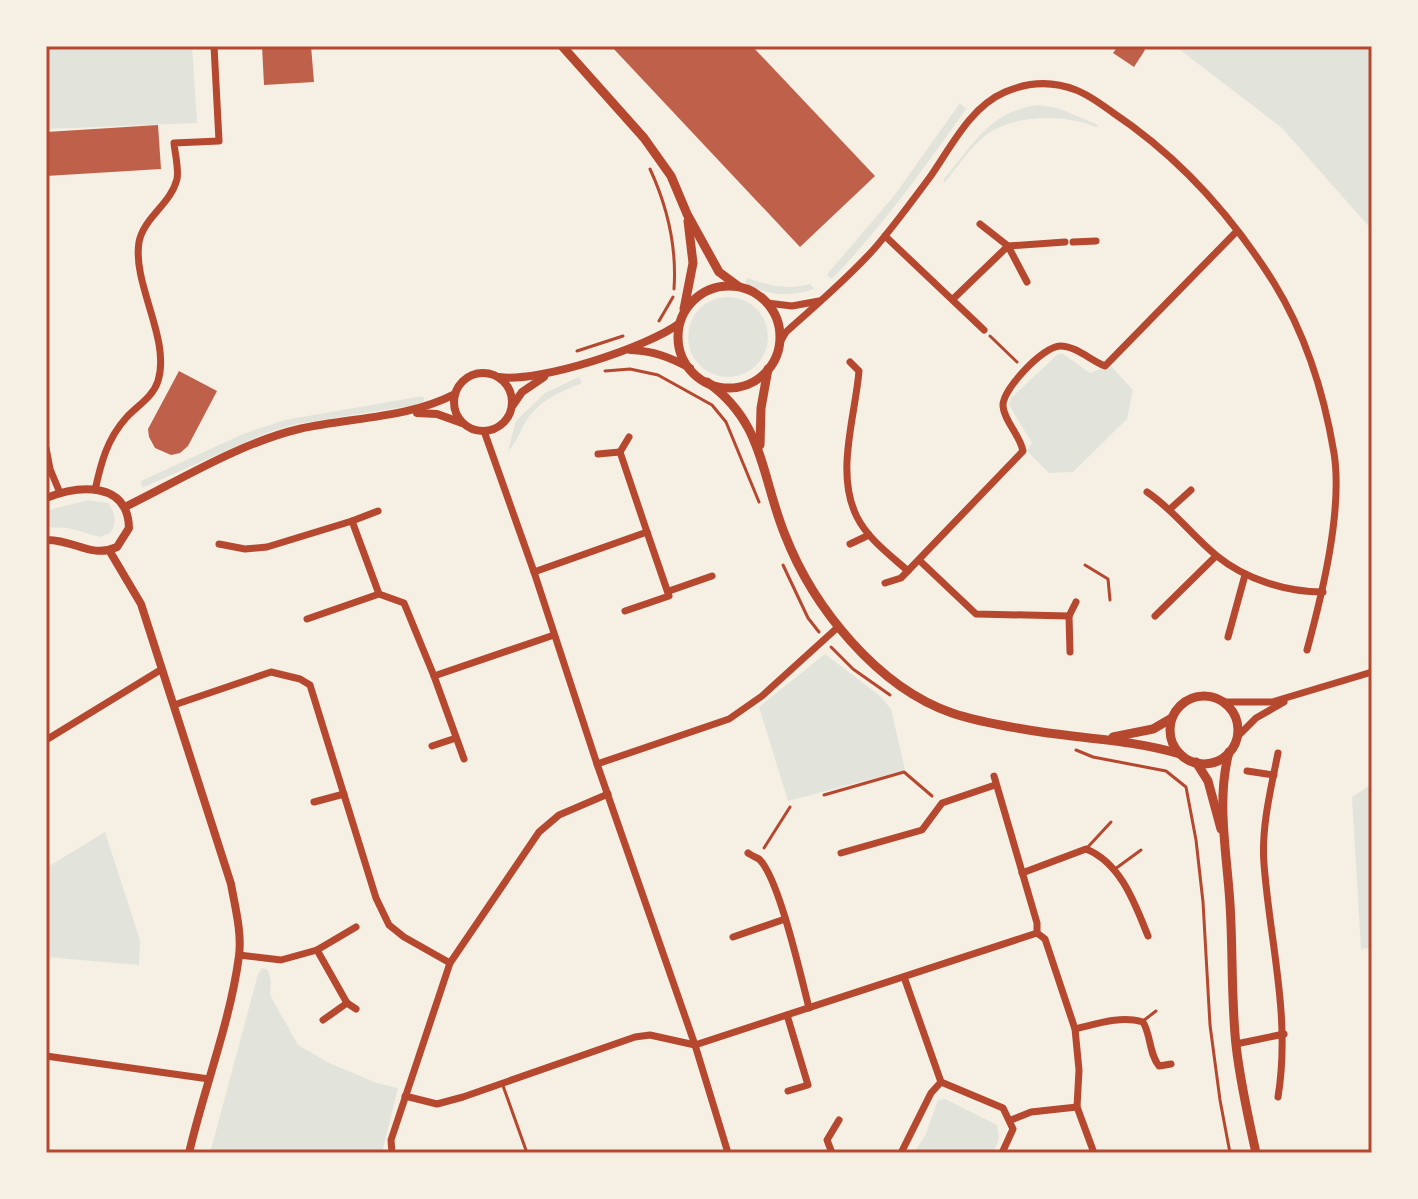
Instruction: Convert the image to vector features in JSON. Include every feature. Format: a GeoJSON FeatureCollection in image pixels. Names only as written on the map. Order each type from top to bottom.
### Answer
{"type":"FeatureCollection","features":[{"type":"Feature","properties":{"kind":"main road"},"geometry":{"type":"LineString","coordinates":[[562,46],[644,138],[671,176],[687,214],[719,272],[767,303],[779,326],[779,344],[768,369],[759,429],[760,455]]}},
{"type":"Feature","properties":{"kind":"main road"},"geometry":{"type":"LineString","coordinates":[[687,214],[693,263],[678,345],[690,368],[739,409],[760,455],[773,503],[791,550],[814,593],[838,627],[904,687],[953,713],[1046,732],[1106,738],[1180,754],[1196,762],[1212,762],[1229,752]]}},
{"type":"Feature","properties":{"kind":"main road"},"geometry":{"type":"LineString","coordinates":[[682,317],[695,299],[710,290],[724,286],[739,287]]}},
{"type":"Feature","properties":{"kind":"main road"},"geometry":{"type":"LineString","coordinates":[[707,382],[720,387],[733,387],[750,383],[768,369]]}},
{"type":"Feature","properties":{"kind":"main road"},"geometry":{"type":"LineString","coordinates":[[1180,754],[1171,738],[1172,718],[1178,708],[1190,699],[1206,696],[1223,702],[1236,720],[1237,737],[1229,752],[1225,782],[1224,840],[1236,1044],[1256,1153]]}},
{"type":"Feature","properties":{"kind":"main road"},"geometry":{"type":"LineString","coordinates":[[1106,738],[1144,732],[1172,718]]}},
{"type":"Feature","properties":{"kind":"main road"},"geometry":{"type":"LineString","coordinates":[[1196,762],[1208,781],[1224,840]]}},
{"type":"Feature","properties":{"kind":"street"},"geometry":{"type":"LineString","coordinates":[[95,490],[109,441],[157,385],[159,349],[141,265],[139,241],[145,227],[169,197],[177,178],[174,143],[219,141],[214,46]]}},
{"type":"Feature","properties":{"kind":"street"},"geometry":{"type":"LineString","coordinates":[[779,344],[786,332],[842,282],[885,236],[971,117],[985,103],[1005,92],[1045,83],[1079,91],[1125,120],[1183,169],[1218,205],[1274,283],[1320,384],[1335,457],[1334,512],[1323,592],[1307,650]]}},
{"type":"Feature","properties":{"kind":"street"},"geometry":{"type":"LineString","coordinates":[[980,224],[1008,246],[1027,282]]}},
{"type":"Feature","properties":{"kind":"street"},"geometry":{"type":"LineString","coordinates":[[885,583],[901,578],[1023,451],[1003,408],[1004,397],[1025,370],[1050,347],[1062,345],[1105,366],[1237,231]]}},
{"type":"Feature","properties":{"kind":"street"},"geometry":{"type":"LineString","coordinates":[[885,236],[984,330]]}},
{"type":"Feature","properties":{"kind":"street"},"geometry":{"type":"LineString","coordinates":[[953,299],[1008,246],[1096,241]]}},
{"type":"Feature","properties":{"kind":"street"},"geometry":{"type":"LineString","coordinates":[[767,303],[792,306],[821,301]]}},
{"type":"Feature","properties":{"kind":"street"},"geometry":{"type":"LineString","coordinates":[[463,423],[454,405],[455,394],[462,381],[470,375],[480,372],[499,377],[527,377],[554,371],[648,342],[682,317]]}},
{"type":"Feature","properties":{"kind":"street"},"geometry":{"type":"LineString","coordinates":[[625,350],[667,355],[690,368]]}},
{"type":"Feature","properties":{"kind":"street"},"geometry":{"type":"LineString","coordinates":[[850,362],[859,371],[845,474],[856,516],[869,535],[908,571]]}},
{"type":"Feature","properties":{"kind":"street"},"geometry":{"type":"LineString","coordinates":[[410,412],[437,414],[472,429],[484,431],[495,428],[505,422],[512,405],[530,386],[554,371]]}},
{"type":"Feature","properties":{"kind":"street"},"geometry":{"type":"LineString","coordinates":[[499,377],[511,391],[512,405]]}},
{"type":"Feature","properties":{"kind":"street"},"geometry":{"type":"LineString","coordinates":[[125,507],[275,437],[322,425],[410,412],[435,405],[455,394]]}},
{"type":"Feature","properties":{"kind":"street"},"geometry":{"type":"LineString","coordinates":[[484,431],[695,1045],[728,1153]]}},
{"type":"Feature","properties":{"kind":"street"},"geometry":{"type":"LineString","coordinates":[[625,611],[669,596],[620,452],[629,437]]}},
{"type":"Feature","properties":{"kind":"street"},"geometry":{"type":"LineString","coordinates":[[46,448],[50,469],[60,493]]}},
{"type":"Feature","properties":{"kind":"street"},"geometry":{"type":"LineString","coordinates":[[598,454],[620,452]]}},
{"type":"Feature","properties":{"kind":"street"},"geometry":{"type":"LineString","coordinates":[[46,498],[60,493],[95,490],[111,494],[125,507],[129,528],[117,547],[97,553],[66,541],[46,540]]}},
{"type":"Feature","properties":{"kind":"street"},"geometry":{"type":"LineString","coordinates":[[1170,509],[1191,490]]}},
{"type":"Feature","properties":{"kind":"street"},"geometry":{"type":"LineString","coordinates":[[1147,492],[1170,509],[1216,556],[1245,575],[1302,592],[1323,592]]}},
{"type":"Feature","properties":{"kind":"street"},"geometry":{"type":"LineString","coordinates":[[219,544],[245,549],[267,547],[378,511]]}},
{"type":"Feature","properties":{"kind":"street"},"geometry":{"type":"LineString","coordinates":[[352,521],[379,594]]}},
{"type":"Feature","properties":{"kind":"street"},"geometry":{"type":"LineString","coordinates":[[534,572],[647,532]]}},
{"type":"Feature","properties":{"kind":"street"},"geometry":{"type":"LineString","coordinates":[[850,544],[869,535]]}},
{"type":"Feature","properties":{"kind":"street"},"geometry":{"type":"LineString","coordinates":[[109,550],[141,604],[231,884],[239,924],[239,955],[189,1153]]}},
{"type":"Feature","properties":{"kind":"street"},"geometry":{"type":"LineString","coordinates":[[1155,616],[1216,556]]}},
{"type":"Feature","properties":{"kind":"street"},"geometry":{"type":"LineString","coordinates":[[919,560],[976,614],[1069,616]]}},
{"type":"Feature","properties":{"kind":"street"},"geometry":{"type":"LineString","coordinates":[[1228,637],[1245,575]]}},
{"type":"Feature","properties":{"kind":"street"},"geometry":{"type":"LineString","coordinates":[[669,591],[712,576]]}},
{"type":"Feature","properties":{"kind":"street"},"geometry":{"type":"LineString","coordinates":[[307,619],[379,594],[404,603],[464,759]]}},
{"type":"Feature","properties":{"kind":"street"},"geometry":{"type":"LineString","coordinates":[[1070,652],[1069,616],[1076,602]]}},
{"type":"Feature","properties":{"kind":"street"},"geometry":{"type":"LineString","coordinates":[[597,764],[729,719],[762,696],[838,627]]}},
{"type":"Feature","properties":{"kind":"street"},"geometry":{"type":"LineString","coordinates":[[434,676],[554,635]]}},
{"type":"Feature","properties":{"kind":"street"},"geometry":{"type":"LineString","coordinates":[[46,740],[162,669]]}},
{"type":"Feature","properties":{"kind":"street"},"geometry":{"type":"LineString","coordinates":[[174,705],[271,672],[300,679],[310,685],[376,898],[389,925],[450,963]]}},
{"type":"Feature","properties":{"kind":"street"},"geometry":{"type":"LineString","coordinates":[[1223,702],[1257,703],[1297,696],[1372,672]]}},
{"type":"Feature","properties":{"kind":"street"},"geometry":{"type":"LineString","coordinates":[[1237,737],[1256,718],[1297,696]]}},
{"type":"Feature","properties":{"kind":"street"},"geometry":{"type":"LineString","coordinates":[[432,746],[456,738]]}},
{"type":"Feature","properties":{"kind":"street"},"geometry":{"type":"LineString","coordinates":[[1278,753],[1264,861],[1284,1034],[1278,1097]]}},
{"type":"Feature","properties":{"kind":"street"},"geometry":{"type":"LineString","coordinates":[[1247,771],[1274,775]]}},
{"type":"Feature","properties":{"kind":"street"},"geometry":{"type":"LineString","coordinates":[[841,853],[922,830],[942,803],[994,781],[1037,933],[1045,939],[1075,1029],[1079,1070],[1077,1107],[1094,1153]]}},
{"type":"Feature","properties":{"kind":"street"},"geometry":{"type":"LineString","coordinates":[[314,802],[344,794]]}},
{"type":"Feature","properties":{"kind":"street"},"geometry":{"type":"LineString","coordinates":[[392,1153],[391,1140],[450,963],[539,832],[559,815],[608,794]]}},
{"type":"Feature","properties":{"kind":"street"},"geometry":{"type":"LineString","coordinates":[[1022,873],[1086,849],[1098,854],[1131,894],[1148,936]]}},
{"type":"Feature","properties":{"kind":"street"},"geometry":{"type":"LineString","coordinates":[[748,853],[758,858],[769,876],[785,919],[809,1008]]}},
{"type":"Feature","properties":{"kind":"street"},"geometry":{"type":"LineString","coordinates":[[733,937],[785,919]]}},
{"type":"Feature","properties":{"kind":"street"},"geometry":{"type":"LineString","coordinates":[[239,955],[281,960],[317,950],[356,927]]}},
{"type":"Feature","properties":{"kind":"street"},"geometry":{"type":"LineString","coordinates":[[405,1096],[437,1104],[635,1037],[650,1035],[695,1045],[1037,933]]}},
{"type":"Feature","properties":{"kind":"street"},"geometry":{"type":"LineString","coordinates":[[317,950],[347,1003],[356,1009]]}},
{"type":"Feature","properties":{"kind":"street"},"geometry":{"type":"LineString","coordinates":[[904,977],[941,1082],[1003,1108],[1011,1120],[1013,1129],[1002,1153]]}},
{"type":"Feature","properties":{"kind":"street"},"geometry":{"type":"LineString","coordinates":[[323,1020],[347,1003]]}},
{"type":"Feature","properties":{"kind":"street"},"geometry":{"type":"LineString","coordinates":[[787,1015],[808,1085],[788,1091]]}},
{"type":"Feature","properties":{"kind":"street"},"geometry":{"type":"LineString","coordinates":[[1075,1029],[1113,1020],[1143,1022],[1155,1060],[1159,1066],[1171,1064]]}},
{"type":"Feature","properties":{"kind":"street"},"geometry":{"type":"LineString","coordinates":[[1236,1044],[1284,1034]]}},
{"type":"Feature","properties":{"kind":"street"},"geometry":{"type":"LineString","coordinates":[[46,1056],[209,1079]]}},
{"type":"Feature","properties":{"kind":"street"},"geometry":{"type":"LineString","coordinates":[[901,1153],[931,1093],[941,1082]]}},
{"type":"Feature","properties":{"kind":"street"},"geometry":{"type":"LineString","coordinates":[[1011,1120],[1031,1112],[1077,1107]]}},
{"type":"Feature","properties":{"kind":"street"},"geometry":{"type":"LineString","coordinates":[[832,1153],[827,1140],[839,1120]]}},
{"type":"Feature","properties":{"kind":"lane"},"geometry":{"type":"LineString","coordinates":[[1085,565],[1108,579],[1110,600]]}},
{"type":"Feature","properties":{"kind":"lane"},"geometry":{"type":"LineString","coordinates":[[1086,849],[1111,822]]}},
{"type":"Feature","properties":{"kind":"lane"},"geometry":{"type":"LineString","coordinates":[[1113,870],[1141,850]]}},
{"type":"Feature","properties":{"kind":"lane"},"geometry":{"type":"LineString","coordinates":[[1143,1022],[1156,1011]]}},
{"type":"Feature","properties":{"kind":"lane"},"geometry":{"type":"LineString","coordinates":[[502,1083],[527,1153]]}},
{"type":"Feature","properties":{"kind":"path"},"geometry":{"type":"LineString","coordinates":[[647,165],[662,196],[676,262],[674,295],[657,323]]}},
{"type":"Feature","properties":{"kind":"path"},"geometry":{"type":"LineString","coordinates":[[984,330],[1025,370]]}},
{"type":"Feature","properties":{"kind":"path"},"geometry":{"type":"LineString","coordinates":[[577,351],[626,335]]}},
{"type":"Feature","properties":{"kind":"path"},"geometry":{"type":"LineString","coordinates":[[824,795],[904,772],[942,803]]}},
{"type":"Feature","properties":{"kind":"path"},"geometry":{"type":"LineString","coordinates":[[758,858],[790,807]]}},
{"type":"Feature","properties":{"kind":"shaded area"},"geometry":{"type":"Polygon","coordinates":[[[46,46],[192,46],[197,123],[46,129],[46,46]]]}},
{"type":"Feature","properties":{"kind":"shaded area"},"geometry":{"type":"Polygon","coordinates":[[[1175,46],[1372,46],[1372,230],[1282,128],[1175,46]]]}},
{"type":"Feature","properties":{"kind":"shaded area"},"geometry":{"type":"Polygon","coordinates":[[[960,103],[966,109],[934,153],[885,218],[832,279],[827,275],[829,272],[894,196],[960,103]]]}},
{"type":"Feature","properties":{"kind":"shaded area"},"geometry":{"type":"Polygon","coordinates":[[[1037,105],[1058,108],[1098,125],[1055,118],[1011,123],[980,140],[944,183],[944,179],[983,132],[1006,115],[1037,105]]]}},
{"type":"Feature","properties":{"kind":"shaded area"},"geometry":{"type":"Polygon","coordinates":[[[747,278],[778,286],[810,284],[814,289],[787,294],[770,293],[745,283],[747,278]]]}},
{"type":"Feature","properties":{"kind":"shaded area"},"geometry":{"type":"Polygon","coordinates":[[[728,297],[743,300],[756,309],[765,322],[768,337],[765,352],[756,365],[743,374],[728,377],[713,374],[700,365],[691,352],[688,337],[691,322],[700,309],[713,300],[728,297]]]}},
{"type":"Feature","properties":{"kind":"shaded area"},"geometry":{"type":"Polygon","coordinates":[[[1058,354],[1063,354],[1090,373],[1110,365],[1133,390],[1127,419],[1073,472],[1049,473],[1027,451],[1032,443],[1009,405],[1011,398],[1058,354]]]}},
{"type":"Feature","properties":{"kind":"shaded area"},"geometry":{"type":"Polygon","coordinates":[[[579,377],[582,383],[552,397],[533,411],[508,451],[516,421],[545,393],[579,377]]]}},
{"type":"Feature","properties":{"kind":"shaded area"},"geometry":{"type":"Polygon","coordinates":[[[423,396],[424,401],[415,405],[296,424],[266,433],[142,488],[141,481],[243,434],[285,420],[423,396]]]}},
{"type":"Feature","properties":{"kind":"shaded area"},"geometry":{"type":"Polygon","coordinates":[[[88,500],[108,503],[115,518],[110,533],[100,537],[68,528],[46,527],[46,511],[88,500]]]}},
{"type":"Feature","properties":{"kind":"shaded area"},"geometry":{"type":"Polygon","coordinates":[[[825,654],[879,695],[891,709],[905,770],[788,801],[759,707],[825,654]]]}},
{"type":"Feature","properties":{"kind":"shaded area"},"geometry":{"type":"Polygon","coordinates":[[[1372,784],[1372,947],[1361,949],[1352,797],[1372,784]]]}},
{"type":"Feature","properties":{"kind":"shaded area"},"geometry":{"type":"Polygon","coordinates":[[[105,832],[140,940],[139,965],[46,957],[46,868],[105,832]]]}},
{"type":"Feature","properties":{"kind":"shaded area"},"geometry":{"type":"Polygon","coordinates":[[[262,968],[268,970],[270,995],[298,1045],[329,1063],[377,1083],[398,1088],[382,1153],[210,1153],[262,968]]]}},
{"type":"Feature","properties":{"kind":"shaded area"},"geometry":{"type":"Polygon","coordinates":[[[945,1099],[997,1125],[999,1139],[993,1153],[914,1153],[926,1134],[938,1100],[945,1099]]]}},
{"type":"Feature","properties":{"kind":"building"},"geometry":{"type":"Polygon","coordinates":[[[262,46],[311,46],[314,82],[264,85],[262,46]]]}},
{"type":"Feature","properties":{"kind":"building"},"geometry":{"type":"Polygon","coordinates":[[[611,46],[752,46],[875,176],[800,247],[611,46]]]}},
{"type":"Feature","properties":{"kind":"building"},"geometry":{"type":"Polygon","coordinates":[[[1118,46],[1140,46],[1145,50],[1134,67],[1113,53],[1118,46]]]}},
{"type":"Feature","properties":{"kind":"building"},"geometry":{"type":"Polygon","coordinates":[[[158,125],[161,169],[46,176],[46,132],[158,125]]]}},
{"type":"Feature","properties":{"kind":"building"},"geometry":{"type":"Polygon","coordinates":[[[179,371],[217,391],[188,446],[180,453],[171,455],[155,448],[148,429],[179,371]]]}}]}
